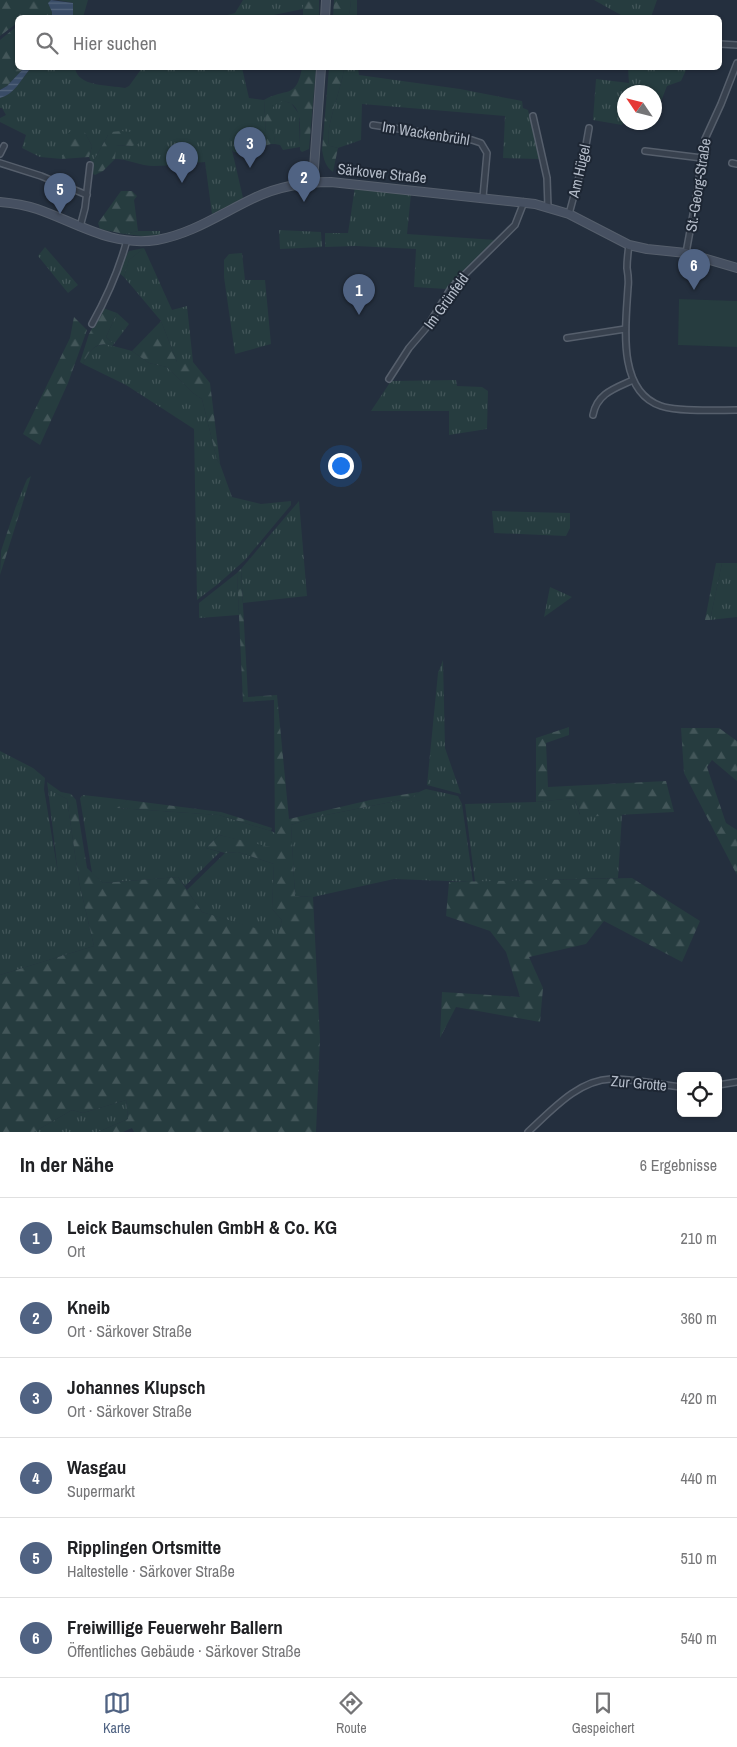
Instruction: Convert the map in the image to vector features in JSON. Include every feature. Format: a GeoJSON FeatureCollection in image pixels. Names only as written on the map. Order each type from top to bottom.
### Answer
{"type":"FeatureCollection","features":[{"type":"Feature","properties":{"kind":"main road"},"geometry":{"type":"LineString","coordinates":[[325,15],[326,0]]}},
{"type":"Feature","properties":{"kind":"main road"},"geometry":{"type":"LineString","coordinates":[[313,182],[321,70]]}},
{"type":"Feature","properties":{"kind":"main road","name":"Särkover Straße"},"geometry":{"type":"LineString","coordinates":[[0,202],[36,208],[97,234],[127,240],[156,240],[205,224],[267,192],[287,186],[313,182],[331,182],[483,197],[548,207],[569,214],[629,245],[686,253],[737,268]]}},
{"type":"Feature","properties":{"kind":"street"},"geometry":{"type":"LineString","coordinates":[[722,44],[737,44]]}},
{"type":"Feature","properties":{"kind":"street","name":"St.-Georg-Straße"},"geometry":{"type":"LineString","coordinates":[[686,253],[707,131],[721,104],[737,63]]}},
{"type":"Feature","properties":{"kind":"street"},"geometry":{"type":"LineString","coordinates":[[533,116],[547,178],[548,207]]}},
{"type":"Feature","properties":{"kind":"street","name":"Im Wackenbrühl"},"geometry":{"type":"LineString","coordinates":[[373,125],[463,138],[481,143],[487,153],[483,197]]}},
{"type":"Feature","properties":{"kind":"street","name":"Am Hügel"},"geometry":{"type":"LineString","coordinates":[[569,214],[583,162],[589,128]]}},
{"type":"Feature","properties":{"kind":"street"},"geometry":{"type":"LineString","coordinates":[[0,154],[4,146]]}},
{"type":"Feature","properties":{"kind":"street"},"geometry":{"type":"LineString","coordinates":[[645,151],[702,158]]}},
{"type":"Feature","properties":{"kind":"street"},"geometry":{"type":"LineString","coordinates":[[0,162],[41,176],[86,195]]}},
{"type":"Feature","properties":{"kind":"street"},"geometry":{"type":"LineString","coordinates":[[80,227],[90,165]]}},
{"type":"Feature","properties":{"kind":"street","name":"Im Grünfeld"},"geometry":{"type":"LineString","coordinates":[[389,379],[409,348],[430,322],[451,288],[514,225],[524,202]]}},
{"type":"Feature","properties":{"kind":"street"},"geometry":{"type":"LineString","coordinates":[[92,324],[106,300],[118,272],[127,240]]}},
{"type":"Feature","properties":{"kind":"street"},"geometry":{"type":"LineString","coordinates":[[629,245],[627,265],[629,277],[625,328],[626,349],[633,380],[643,394],[660,406],[737,410]]}},
{"type":"Feature","properties":{"kind":"street"},"geometry":{"type":"LineString","coordinates":[[567,338],[625,328]]}},
{"type":"Feature","properties":{"kind":"street"},"geometry":{"type":"LineString","coordinates":[[593,414],[596,403],[602,396],[633,380]]}},
{"type":"Feature","properties":{"kind":"street","name":"Zur Grotte"},"geometry":{"type":"LineString","coordinates":[[528,1132],[576,1091],[600,1081],[620,1080],[677,1087]]}},
{"type":"Feature","properties":{"kind":"street"},"geometry":{"type":"LineString","coordinates":[[722,1084],[737,1082]]}},
{"type":"Feature","properties":{"kind":"green space"},"geometry":{"type":"Polygon","coordinates":[[[0,0],[51,0],[49,3],[52,15],[15,15],[15,25],[0,36],[0,0]]]}},
{"type":"Feature","properties":{"kind":"green space"},"geometry":{"type":"Polygon","coordinates":[[[58,0],[88,0],[84,15],[73,15],[73,3],[58,0]]]}},
{"type":"Feature","properties":{"kind":"green space"},"geometry":{"type":"Polygon","coordinates":[[[243,0],[303,0],[303,9],[274,15],[227,15],[235,13],[243,0]]]}},
{"type":"Feature","properties":{"kind":"green space"},"geometry":{"type":"Polygon","coordinates":[[[303,0],[319,0],[319,15],[303,15],[303,0]]]}},
{"type":"Feature","properties":{"kind":"green space"},"geometry":{"type":"Polygon","coordinates":[[[334,0],[351,0],[349,15],[333,15],[334,0]]]}},
{"type":"Feature","properties":{"kind":"green space"},"geometry":{"type":"Polygon","coordinates":[[[351,0],[357,0],[357,15],[349,15],[351,0]]]}},
{"type":"Feature","properties":{"kind":"green space"},"geometry":{"type":"Polygon","coordinates":[[[594,0],[657,0],[652,15],[621,15],[594,0]]]}},
{"type":"Feature","properties":{"kind":"green space"},"geometry":{"type":"Polygon","coordinates":[[[15,28],[15,70],[22,70],[7,86],[0,90],[0,40],[15,28]]]}},
{"type":"Feature","properties":{"kind":"green space"},"geometry":{"type":"Polygon","coordinates":[[[29,70],[76,70],[82,79],[88,82],[125,88],[129,86],[141,70],[242,70],[249,98],[264,100],[266,135],[261,141],[232,150],[243,198],[212,214],[205,162],[154,166],[115,159],[115,145],[132,146],[108,135],[92,164],[89,157],[92,146],[85,133],[65,146],[65,153],[62,159],[40,157],[22,148],[26,135],[0,122],[0,118],[6,115],[2,108],[0,108],[0,98],[14,89],[29,70]]]}},
{"type":"Feature","properties":{"kind":"green space"},"geometry":{"type":"Polygon","coordinates":[[[302,70],[316,70],[309,149],[302,152],[300,150],[299,115],[293,105],[283,102],[273,107],[275,144],[238,153],[234,152],[232,150],[235,148],[261,141],[266,135],[264,100],[293,89],[300,78],[302,70]]]}},
{"type":"Feature","properties":{"kind":"green space"},"geometry":{"type":"Polygon","coordinates":[[[329,70],[344,70],[328,140],[330,146],[338,148],[333,172],[325,162],[322,150],[329,70]]]}},
{"type":"Feature","properties":{"kind":"green space"},"geometry":{"type":"Polygon","coordinates":[[[344,70],[358,70],[359,75],[460,89],[522,101],[523,108],[528,110],[540,159],[503,158],[505,116],[362,104],[361,140],[338,148],[330,146],[328,140],[331,121],[344,70]]]}},
{"type":"Feature","properties":{"kind":"green space"},"geometry":{"type":"Polygon","coordinates":[[[628,70],[686,70],[681,81],[667,86],[662,99],[662,85],[617,85],[617,124],[593,120],[596,79],[629,83],[628,70]]]}},
{"type":"Feature","properties":{"kind":"green space"},"geometry":{"type":"Polygon","coordinates":[[[283,101],[291,103],[299,114],[300,147],[283,150],[280,145],[275,144],[272,110],[274,105],[283,101]]]}},
{"type":"Feature","properties":{"kind":"green space"},"geometry":{"type":"Polygon","coordinates":[[[76,128],[83,129],[92,146],[89,157],[62,159],[68,133],[76,128]]]}},
{"type":"Feature","properties":{"kind":"green space"},"geometry":{"type":"Polygon","coordinates":[[[111,132],[132,132],[138,135],[140,141],[132,146],[116,145],[115,159],[103,171],[95,175],[93,174],[92,164],[108,135],[111,132]]]}},
{"type":"Feature","properties":{"kind":"green space"},"geometry":{"type":"Polygon","coordinates":[[[355,187],[411,194],[407,234],[496,240],[446,289],[414,287],[416,249],[356,246],[325,247],[325,233],[348,233],[355,187]]]}},
{"type":"Feature","properties":{"kind":"green space"},"geometry":{"type":"Polygon","coordinates":[[[121,191],[132,191],[137,196],[134,200],[138,231],[124,234],[100,229],[98,223],[121,191]]]}},
{"type":"Feature","properties":{"kind":"green space"},"geometry":{"type":"Polygon","coordinates":[[[279,230],[321,232],[322,247],[280,249],[279,230]]]}},
{"type":"Feature","properties":{"kind":"green space"},"geometry":{"type":"Polygon","coordinates":[[[138,231],[160,231],[160,235],[124,234],[138,231]]]}},
{"type":"Feature","properties":{"kind":"green space"},"geometry":{"type":"Polygon","coordinates":[[[45,247],[78,285],[68,293],[38,256],[45,247]]]}},
{"type":"Feature","properties":{"kind":"green space"},"geometry":{"type":"Polygon","coordinates":[[[144,248],[172,310],[187,306],[193,362],[177,362],[161,321],[124,277],[129,260],[144,248]]]}},
{"type":"Feature","properties":{"kind":"green space"},"geometry":{"type":"Polygon","coordinates":[[[144,248],[129,260],[124,277],[119,273],[129,251],[144,248]]]}},
{"type":"Feature","properties":{"kind":"green space"},"geometry":{"type":"Polygon","coordinates":[[[242,253],[245,280],[265,280],[271,344],[235,354],[224,277],[224,260],[229,254],[242,253]]]}},
{"type":"Feature","properties":{"kind":"green space"},"geometry":{"type":"Polygon","coordinates":[[[679,299],[737,301],[737,347],[678,345],[679,299]]]}},
{"type":"Feature","properties":{"kind":"green space"},"geometry":{"type":"Polygon","coordinates":[[[103,308],[117,313],[106,337],[114,344],[112,346],[102,344],[97,346],[88,355],[83,364],[80,362],[89,334],[103,308]]]}},
{"type":"Feature","properties":{"kind":"green space"},"geometry":{"type":"Polygon","coordinates":[[[117,313],[129,324],[114,344],[106,337],[117,313]]]}},
{"type":"Feature","properties":{"kind":"green space"},"geometry":{"type":"Polygon","coordinates":[[[74,317],[87,330],[68,383],[40,445],[23,434],[70,338],[74,317]]]}},
{"type":"Feature","properties":{"kind":"green space"},"geometry":{"type":"Polygon","coordinates":[[[161,321],[177,362],[193,362],[210,383],[220,464],[217,460],[202,399],[193,393],[167,367],[149,363],[132,351],[161,321]]]}},
{"type":"Feature","properties":{"kind":"green space"},"geometry":{"type":"Polygon","coordinates":[[[106,344],[132,351],[149,363],[167,367],[193,393],[202,399],[217,460],[232,497],[261,504],[291,501],[291,505],[245,560],[197,600],[194,429],[126,385],[83,364],[92,350],[106,344]]]}},
{"type":"Feature","properties":{"kind":"green space"},"geometry":{"type":"Polygon","coordinates":[[[456,380],[457,386],[482,387],[488,391],[487,429],[449,435],[449,411],[371,411],[391,381],[456,380]]]}},
{"type":"Feature","properties":{"kind":"green space"},"geometry":{"type":"Polygon","coordinates":[[[31,476],[23,502],[16,506],[27,479],[31,476]]]}},
{"type":"Feature","properties":{"kind":"green space"},"geometry":{"type":"Polygon","coordinates":[[[299,501],[307,596],[243,603],[241,569],[299,501]]]}},
{"type":"Feature","properties":{"kind":"green space"},"geometry":{"type":"Polygon","coordinates":[[[23,502],[0,575],[1,551],[16,506],[23,502]]]}},
{"type":"Feature","properties":{"kind":"green space"},"geometry":{"type":"Polygon","coordinates":[[[492,511],[570,513],[570,528],[566,536],[494,533],[492,511]]]}},
{"type":"Feature","properties":{"kind":"green space"},"geometry":{"type":"Polygon","coordinates":[[[716,563],[722,563],[710,620],[705,620],[716,563]]]}},
{"type":"Feature","properties":{"kind":"green space"},"geometry":{"type":"Polygon","coordinates":[[[722,563],[737,563],[737,617],[710,620],[722,563]]]}},
{"type":"Feature","properties":{"kind":"green space"},"geometry":{"type":"Polygon","coordinates":[[[241,569],[248,697],[277,695],[289,819],[370,800],[419,792],[411,798],[311,818],[291,825],[295,896],[313,897],[320,1039],[316,1132],[134,1132],[132,1128],[123,1132],[98,1132],[128,1119],[126,1100],[83,1113],[72,1110],[34,1132],[0,1132],[0,975],[94,946],[79,882],[67,799],[48,789],[47,782],[61,792],[71,794],[76,800],[87,868],[103,883],[178,877],[202,912],[278,935],[282,920],[272,909],[274,864],[238,852],[225,853],[206,848],[219,835],[275,848],[274,700],[243,702],[237,573],[241,569]]]}},
{"type":"Feature","properties":{"kind":"green space"},"geometry":{"type":"Polygon","coordinates":[[[237,573],[239,615],[199,618],[199,603],[237,573]]]}},
{"type":"Feature","properties":{"kind":"green space"},"geometry":{"type":"Polygon","coordinates":[[[550,587],[572,597],[544,617],[550,587]]]}},
{"type":"Feature","properties":{"kind":"green space"},"geometry":{"type":"Polygon","coordinates":[[[443,660],[445,748],[461,794],[427,785],[438,673],[443,660]]]}},
{"type":"Feature","properties":{"kind":"green space"},"geometry":{"type":"Polygon","coordinates":[[[569,727],[569,735],[546,743],[548,787],[666,781],[674,812],[581,817],[574,798],[536,802],[536,738],[569,727]]]}},
{"type":"Feature","properties":{"kind":"green space"},"geometry":{"type":"Polygon","coordinates":[[[681,728],[719,728],[737,741],[737,781],[712,760],[707,767],[726,823],[737,830],[737,875],[684,773],[681,728]]]}},
{"type":"Feature","properties":{"kind":"green space"},"geometry":{"type":"Polygon","coordinates":[[[0,751],[33,768],[45,778],[44,789],[58,873],[48,789],[67,799],[79,882],[94,946],[0,975],[0,751]]]}},
{"type":"Feature","properties":{"kind":"green space"},"geometry":{"type":"Polygon","coordinates":[[[426,789],[458,796],[462,804],[473,882],[394,879],[313,897],[295,896],[291,825],[311,818],[411,798],[426,789]]]}},
{"type":"Feature","properties":{"kind":"green space"},"geometry":{"type":"Polygon","coordinates":[[[83,795],[127,800],[118,808],[219,815],[275,833],[275,849],[219,835],[206,848],[220,852],[185,886],[178,877],[103,883],[92,873],[80,798],[83,795]]]}},
{"type":"Feature","properties":{"kind":"green space"},"geometry":{"type":"Polygon","coordinates":[[[574,798],[580,815],[622,815],[618,878],[475,882],[465,804],[536,802],[574,798]]]}},
{"type":"Feature","properties":{"kind":"green space"},"geometry":{"type":"Polygon","coordinates":[[[127,800],[221,812],[272,828],[271,831],[219,815],[117,808],[127,800]]]}},
{"type":"Feature","properties":{"kind":"green space"},"geometry":{"type":"Polygon","coordinates":[[[238,852],[274,864],[272,909],[282,920],[278,936],[202,912],[187,890],[225,853],[238,852]]]}},
{"type":"Feature","properties":{"kind":"green space"},"geometry":{"type":"Polygon","coordinates":[[[632,878],[700,921],[682,962],[604,921],[586,944],[529,957],[543,988],[540,1022],[456,1007],[440,1038],[442,992],[520,997],[506,952],[490,931],[446,916],[449,882],[632,878]]]}},
{"type":"Feature","properties":{"kind":"green space"},"geometry":{"type":"Polygon","coordinates":[[[126,1100],[128,1119],[98,1132],[34,1132],[72,1110],[83,1113],[126,1100]]]}},
{"type":"Feature","properties":{"kind":"water"},"geometry":{"type":"Polygon","coordinates":[[[51,0],[73,3],[73,15],[52,15],[48,3],[51,0]]]}},
{"type":"Feature","properties":{"kind":"water"},"geometry":{"type":"Polygon","coordinates":[[[22,70],[29,70],[14,90],[0,98],[0,90],[7,86],[22,70]]]}},
{"type":"Feature","properties":{"kind":"place","name":"Johannes Klupsch"},"geometry":{"type":"Point","coordinates":[250,168]}},
{"type":"Feature","properties":{"kind":"place","name":"Wasgau"},"geometry":{"type":"Point","coordinates":[182,183]}},
{"type":"Feature","properties":{"kind":"place","name":"Kneib"},"geometry":{"type":"Point","coordinates":[304,202]}},
{"type":"Feature","properties":{"kind":"place","name":"Ripplingen Ortsmitte"},"geometry":{"type":"Point","coordinates":[60,214]}},
{"type":"Feature","properties":{"kind":"place","name":"Freiwillige Feuerwehr Ballern"},"geometry":{"type":"Point","coordinates":[694,290]}},
{"type":"Feature","properties":{"kind":"place","name":"Leick Baumschulen GmbH & Co. KG"},"geometry":{"type":"Point","coordinates":[359,315]}}]}
